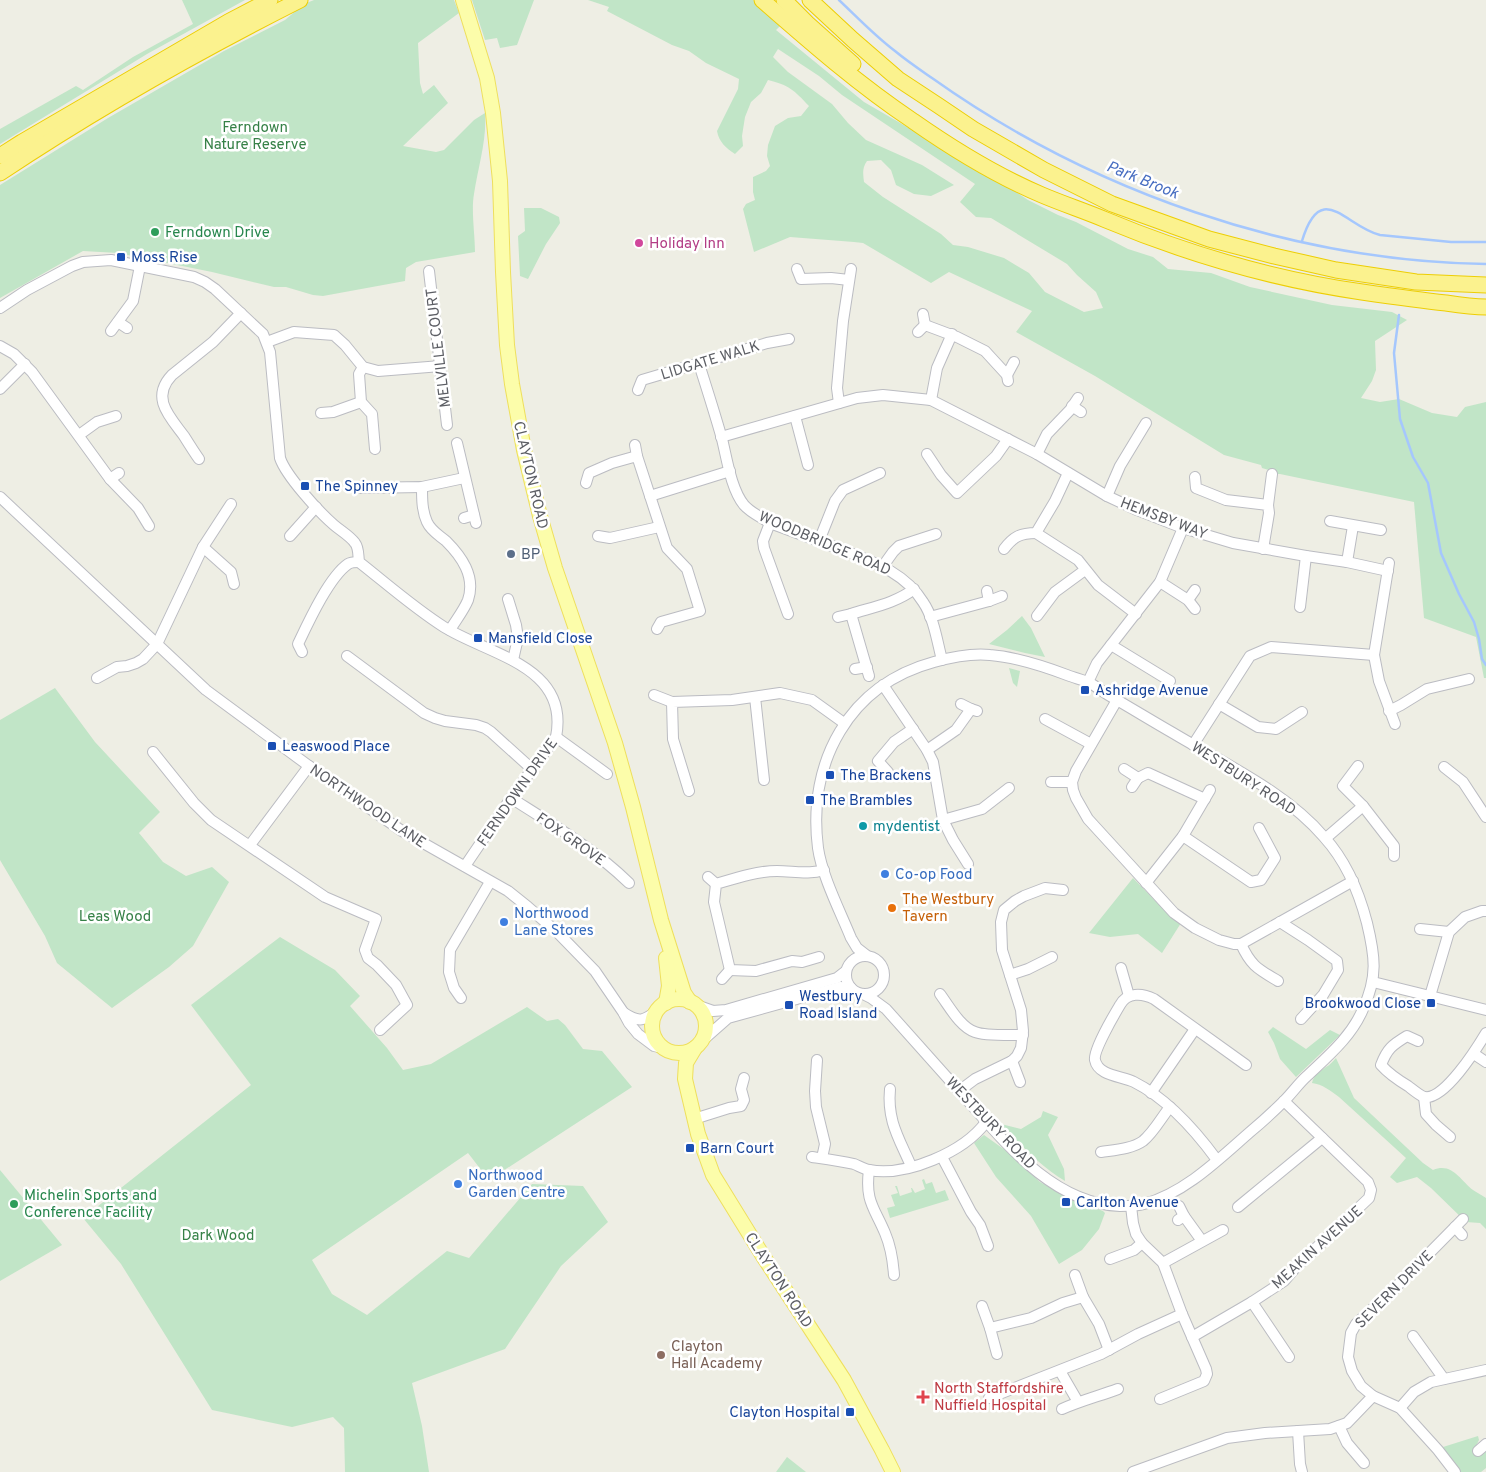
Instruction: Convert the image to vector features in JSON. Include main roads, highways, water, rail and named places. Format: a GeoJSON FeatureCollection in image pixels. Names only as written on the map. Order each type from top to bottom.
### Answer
{"type":"FeatureCollection","features":[{"type":"Feature","properties":{"kind":"highway"},"geometry":{"type":"LineString","coordinates":[[0,156],[228,22],[270,0]]}},
{"type":"Feature","properties":{"kind":"highway"},"geometry":{"type":"LineString","coordinates":[[0,173],[27,154],[130,92],[235,33],[300,0]]}},
{"type":"Feature","properties":{"kind":"highway"},"geometry":{"type":"LineString","coordinates":[[762,0],[884,102],[987,167],[1043,195],[1167,244],[1236,266],[1297,281],[1398,298],[1486,307]]}},
{"type":"Feature","properties":{"kind":"highway"},"geometry":{"type":"LineString","coordinates":[[784,0],[844,57],[884,89],[949,136],[988,160],[1105,219]]}},
{"type":"Feature","properties":{"kind":"highway"},"geometry":{"type":"LineString","coordinates":[[810,0],[898,79],[972,129],[1044,170],[1112,204],[1209,239],[1336,270],[1416,282],[1486,285]]}},
{"type":"Feature","properties":{"kind":"highway"},"geometry":{"type":"LineString","coordinates":[[822,0],[865,39],[972,129]]}},
{"type":"Feature","properties":{"kind":"main road","name":"CLAYTON ROAD"},"geometry":{"type":"LineString","coordinates":[[463,0],[487,78],[499,164],[507,345],[524,450],[555,568],[615,743],[661,920],[683,990],[704,1015],[706,1024],[706,1032],[686,1063],[685,1079]]}},
{"type":"Feature","properties":{"kind":"main road","name":"CLAYTON ROAD"},"geometry":{"type":"LineString","coordinates":[[661,920],[669,986],[662,1006],[653,1022],[653,1032],[657,1041],[676,1062],[685,1079],[694,1119],[714,1175],[763,1256],[844,1380],[893,1472]]}},
{"type":"Feature","properties":{"kind":"main road"},"geometry":{"type":"LineString","coordinates":[[662,1006],[680,999],[693,1004]]}},
{"type":"Feature","properties":{"kind":"main road"},"geometry":{"type":"LineString","coordinates":[[664,1049],[682,1053],[699,1044]]}},
{"type":"Feature","properties":{"kind":"waterway","name":"Park Brook"},"geometry":{"type":"LineString","coordinates":[[839,0],[873,33],[904,58],[993,118],[1058,154],[1125,186],[1195,212],[1267,234],[1339,250],[1412,260],[1486,264]]}},
{"type":"Feature","properties":{"kind":"waterway"},"geometry":{"type":"LineString","coordinates":[[1302,241],[1309,222],[1317,212],[1326,209],[1335,211],[1380,235],[1451,242],[1486,242]]}},
{"type":"Feature","properties":{"kind":"waterway"},"geometry":{"type":"LineString","coordinates":[[1399,315],[1394,353],[1400,419],[1413,457],[1428,483],[1441,553],[1474,622],[1482,659],[1486,665]]}},
{"type":"Feature","properties":{"kind":"place","name":"Ferndown Drive"},"geometry":{"type":"Point","coordinates":[155,232]}},
{"type":"Feature","properties":{"kind":"place","name":"Holiday Inn"},"geometry":{"type":"Point","coordinates":[639,243]}},
{"type":"Feature","properties":{"kind":"place","name":"Moss Rise"},"geometry":{"type":"Point","coordinates":[121,257]}},
{"type":"Feature","properties":{"kind":"place","name":"The Spinney"},"geometry":{"type":"Point","coordinates":[305,486]}},
{"type":"Feature","properties":{"kind":"place","name":"BP"},"geometry":{"type":"Point","coordinates":[511,554]}},
{"type":"Feature","properties":{"kind":"place","name":"Mansfield Close"},"geometry":{"type":"Point","coordinates":[478,638]}},
{"type":"Feature","properties":{"kind":"place","name":"Ashridge Avenue"},"geometry":{"type":"Point","coordinates":[1085,690]}},
{"type":"Feature","properties":{"kind":"place","name":"Leaswood Place"},"geometry":{"type":"Point","coordinates":[272,746]}},
{"type":"Feature","properties":{"kind":"place","name":"The Brackens"},"geometry":{"type":"Point","coordinates":[830,775]}},
{"type":"Feature","properties":{"kind":"place","name":"The Brambles"},"geometry":{"type":"Point","coordinates":[810,800]}},
{"type":"Feature","properties":{"kind":"place","name":"mydentist"},"geometry":{"type":"Point","coordinates":[863,826]}},
{"type":"Feature","properties":{"kind":"place","name":"Co-op Food"},"geometry":{"type":"Point","coordinates":[885,874]}},
{"type":"Feature","properties":{"kind":"place","name":"The Westbury Tavern"},"geometry":{"type":"Point","coordinates":[892,908]}},
{"type":"Feature","properties":{"kind":"place","name":"Northwood Lane Stores"},"geometry":{"type":"Point","coordinates":[504,922]}},
{"type":"Feature","properties":{"kind":"place","name":"Brookwood Close"},"geometry":{"type":"Point","coordinates":[1431,1003]}},
{"type":"Feature","properties":{"kind":"place","name":"Westbury Road Island"},"geometry":{"type":"Point","coordinates":[789,1005]}},
{"type":"Feature","properties":{"kind":"place","name":"Barn Court"},"geometry":{"type":"Point","coordinates":[690,1148]}},
{"type":"Feature","properties":{"kind":"place","name":"Northwood Garden Centre"},"geometry":{"type":"Point","coordinates":[458,1184]}},
{"type":"Feature","properties":{"kind":"place","name":"Carlton Avenue"},"geometry":{"type":"Point","coordinates":[1066,1202]}},
{"type":"Feature","properties":{"kind":"place","name":"Michelin Sports and Conference Facility"},"geometry":{"type":"Point","coordinates":[14,1204]}},
{"type":"Feature","properties":{"kind":"place","name":"Clayton Hall Academy"},"geometry":{"type":"Point","coordinates":[661,1355]}},
{"type":"Feature","properties":{"kind":"place","name":"North Staffordshire Nuffield Hospital"},"geometry":{"type":"Point","coordinates":[923,1397]}},
{"type":"Feature","properties":{"kind":"place","name":"Clayton Hospital"},"geometry":{"type":"Point","coordinates":[850,1412]}},
{"type":"Feature","properties":{"kind":"park label","name":"Ferndown Nature Reserve"},"geometry":{"type":"Point","coordinates":[255,136]}},
{"type":"Feature","properties":{"kind":"park label","name":"Leas Wood"},"geometry":{"type":"Point","coordinates":[115,916]}},
{"type":"Feature","properties":{"kind":"park label","name":"Dark Wood"},"geometry":{"type":"Point","coordinates":[218,1235]}}]}
